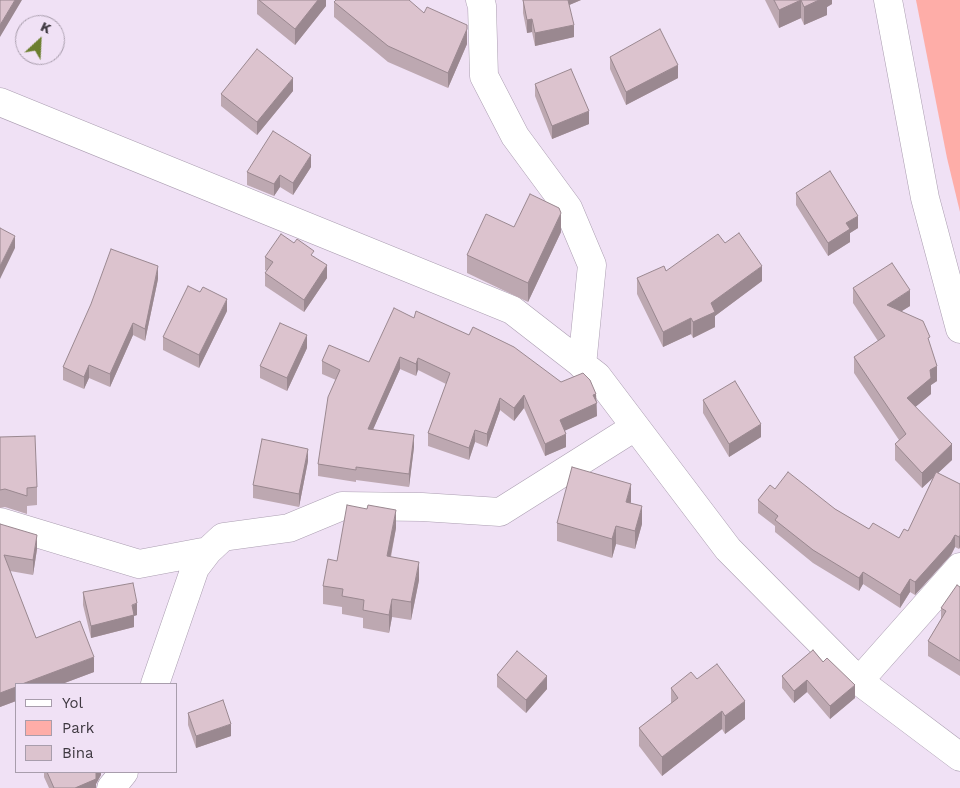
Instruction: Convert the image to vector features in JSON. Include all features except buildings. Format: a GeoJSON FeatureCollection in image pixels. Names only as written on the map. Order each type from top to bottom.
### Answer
{"type":"FeatureCollection","features":[{"type":"Feature","properties":{"kind":"street"},"geometry":{"type":"LineString","coordinates":[[480,0],[482,6],[484,76],[515,136],[568,208],[592,265],[582,365]]}},
{"type":"Feature","properties":{"kind":"street"},"geometry":{"type":"LineString","coordinates":[[888,0],[926,198],[960,329]]}},
{"type":"Feature","properties":{"kind":"street"},"geometry":{"type":"LineString","coordinates":[[0,102],[512,310],[597,376],[728,549],[859,681],[960,757]]}},
{"type":"Feature","properties":{"kind":"street"},"geometry":{"type":"LineString","coordinates":[[155,683],[194,568],[208,551],[223,538],[289,528],[342,506],[422,507],[500,512],[635,427]]}},
{"type":"Feature","properties":{"kind":"street"},"geometry":{"type":"LineString","coordinates":[[0,522],[139,564],[208,551]]}},
{"type":"Feature","properties":{"kind":"street"},"geometry":{"type":"LineString","coordinates":[[859,681],[960,567]]}},
{"type":"Feature","properties":{"kind":"street"},"geometry":{"type":"LineString","coordinates":[[111,788],[123,773]]}},
{"type":"Feature","properties":{"kind":"green space"},"geometry":{"type":"Polygon","coordinates":[[[916,0],[960,0],[960,212],[947,158],[916,0]]]}}]}
